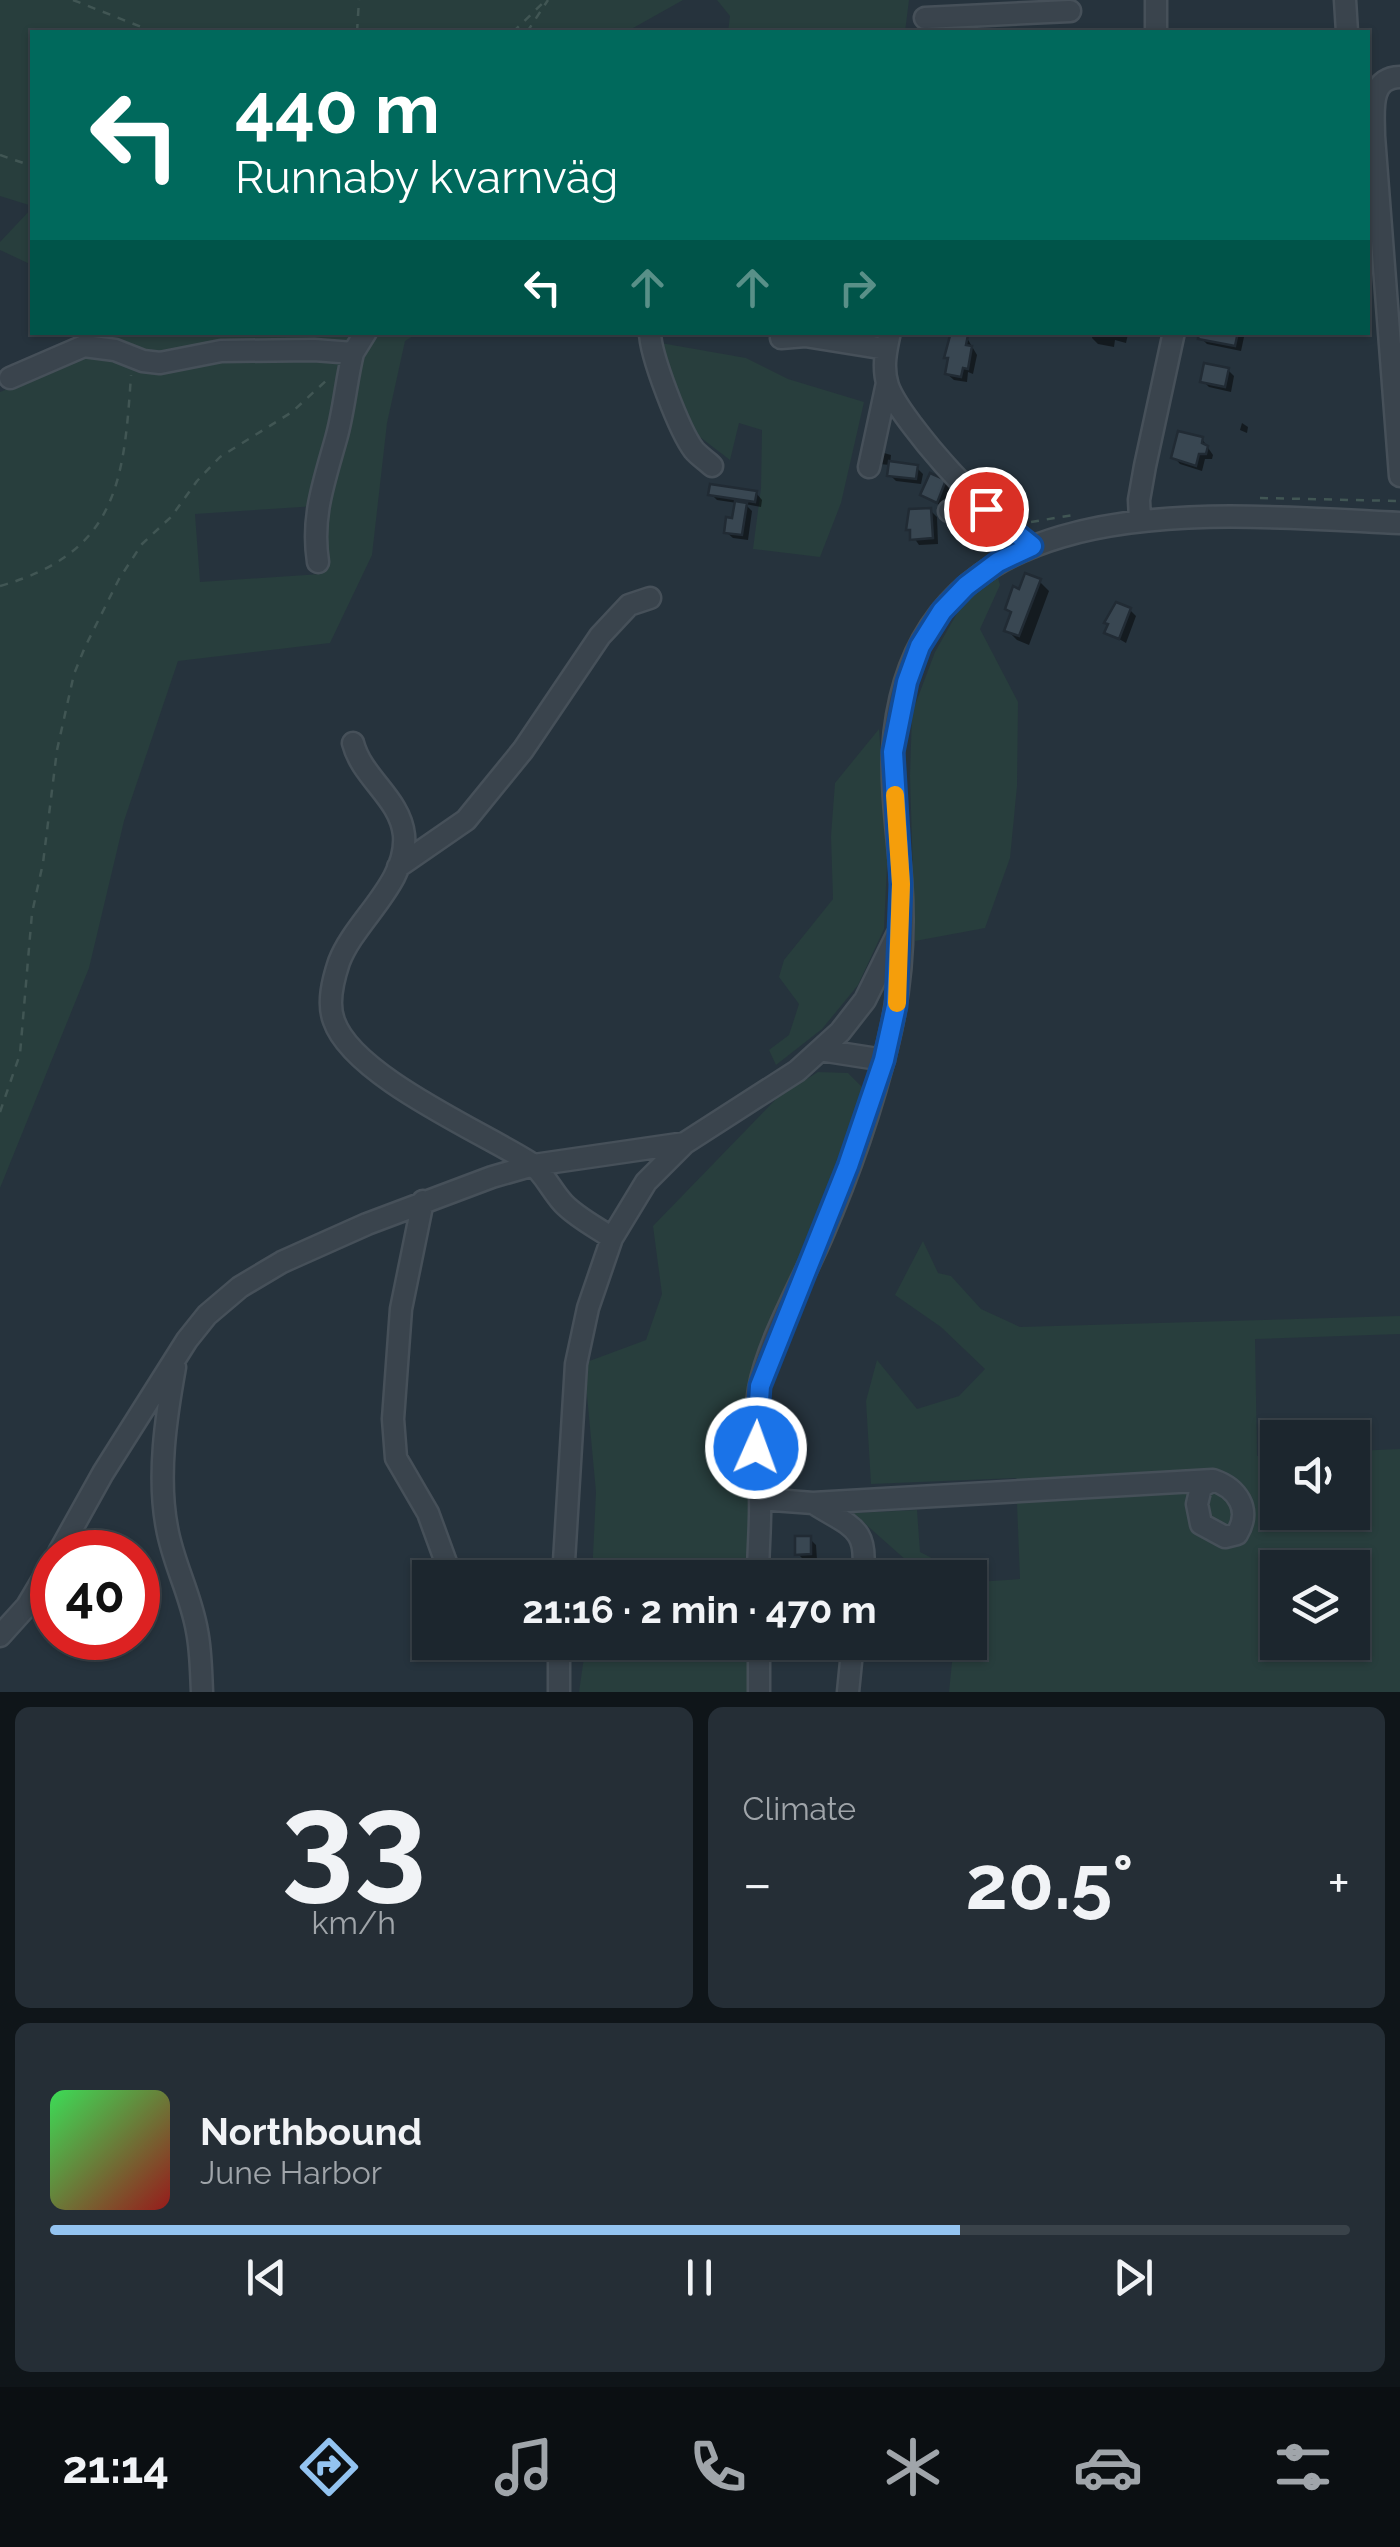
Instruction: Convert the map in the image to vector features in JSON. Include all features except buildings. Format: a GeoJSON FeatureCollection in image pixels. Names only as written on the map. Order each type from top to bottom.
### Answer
{"type":"FeatureCollection","features":[{"type":"Feature","properties":{"kind":"street"},"geometry":{"type":"LineString","coordinates":[[1156,0],[1156,30]]}},
{"type":"Feature","properties":{"kind":"street"},"geometry":{"type":"LineString","coordinates":[[1345,0],[1347,30]]}},
{"type":"Feature","properties":{"kind":"street"},"geometry":{"type":"LineString","coordinates":[[926,17],[1070,11]]}},
{"type":"Feature","properties":{"kind":"street"},"geometry":{"type":"LineString","coordinates":[[1383,77],[1374,100],[1371,136],[1400,476]]}},
{"type":"Feature","properties":{"kind":"street"},"geometry":{"type":"LineString","coordinates":[[318,562],[315,523],[322,481],[339,428],[353,354],[364,335]]}},
{"type":"Feature","properties":{"kind":"street"},"geometry":{"type":"LineString","coordinates":[[650,335],[654,356],[684,432],[694,450],[712,466]]}},
{"type":"Feature","properties":{"kind":"street"},"geometry":{"type":"LineString","coordinates":[[1140,520],[1145,466],[1173,335]]}},
{"type":"Feature","properties":{"kind":"street"},"geometry":{"type":"LineString","coordinates":[[781,338],[888,341],[887,383],[869,467]]}},
{"type":"Feature","properties":{"kind":"street"},"geometry":{"type":"LineString","coordinates":[[10,378],[77,347],[101,347],[160,363],[222,351],[314,350],[353,354]]}},
{"type":"Feature","properties":{"kind":"street"},"geometry":{"type":"LineString","coordinates":[[887,383],[896,403],[938,460],[986,509],[1032,546]]}},
{"type":"Feature","properties":{"kind":"street"},"geometry":{"type":"LineString","coordinates":[[949,511],[986,509]]}},
{"type":"Feature","properties":{"kind":"street"},"geometry":{"type":"LineString","coordinates":[[758,1560],[756,1448],[760,1386],[836,1201],[884,1060],[896,1006],[901,924],[893,752],[907,682],[920,646],[942,611],[966,586],[998,562],[1075,531],[1140,520],[1250,516],[1400,524]]}},
{"type":"Feature","properties":{"kind":"street"},"geometry":{"type":"LineString","coordinates":[[396,869],[466,820],[523,750],[600,636],[630,605],[650,598]]}},
{"type":"Feature","properties":{"kind":"street"},"geometry":{"type":"LineString","coordinates":[[353,743],[357,759],[394,805],[404,834],[396,869],[340,960],[331,993],[332,1019],[342,1040],[370,1066],[436,1110],[534,1165],[564,1205],[612,1238]]}},
{"type":"Feature","properties":{"kind":"street"},"geometry":{"type":"LineString","coordinates":[[564,1560],[576,1364],[588,1308],[612,1238],[646,1182],[686,1143],[797,1070],[840,1032],[865,1000],[901,924]]}},
{"type":"Feature","properties":{"kind":"street"},"geometry":{"type":"LineString","coordinates":[[820,1050],[884,1060]]}},
{"type":"Feature","properties":{"kind":"street"},"geometry":{"type":"LineString","coordinates":[[71,1530],[102,1473],[178,1355],[206,1315],[240,1287],[282,1262],[422,1201],[534,1165],[686,1143]]}},
{"type":"Feature","properties":{"kind":"street"},"geometry":{"type":"LineString","coordinates":[[422,1201],[401,1309],[393,1394],[394,1432],[396,1458],[428,1513],[445,1560]]}},
{"type":"Feature","properties":{"kind":"street"},"geometry":{"type":"LineString","coordinates":[[178,1355],[167,1424],[166,1524],[197,1630],[202,1692]]}},
{"type":"Feature","properties":{"kind":"street"},"geometry":{"type":"LineString","coordinates":[[760,1499],[813,1503],[1213,1480]]}},
{"type":"Feature","properties":{"kind":"street"},"geometry":{"type":"LineString","coordinates":[[813,1503],[858,1532],[864,1545],[863,1560]]}},
{"type":"Feature","properties":{"kind":"street"},"geometry":{"type":"LineString","coordinates":[[0,1636],[30,1600]]}},
{"type":"Feature","properties":{"kind":"street"},"geometry":{"type":"LineString","coordinates":[[559,1660],[559,1692]]}},
{"type":"Feature","properties":{"kind":"street"},"geometry":{"type":"LineString","coordinates":[[759,1660],[760,1692]]}},
{"type":"Feature","properties":{"kind":"street"},"geometry":{"type":"LineString","coordinates":[[848,1692],[851,1660]]}},
{"type":"Feature","properties":{"kind":"path"},"geometry":{"type":"LineString","coordinates":[[73,0],[149,30]]}},
{"type":"Feature","properties":{"kind":"path"},"geometry":{"type":"LineString","coordinates":[[357,30],[359,0]]}},
{"type":"Feature","properties":{"kind":"path"},"geometry":{"type":"LineString","coordinates":[[515,30],[547,0]]}},
{"type":"Feature","properties":{"kind":"path"},"geometry":{"type":"LineString","coordinates":[[529,30],[547,0]]}},
{"type":"Feature","properties":{"kind":"path"},"geometry":{"type":"LineString","coordinates":[[0,155],[30,165]]}},
{"type":"Feature","properties":{"kind":"path"},"geometry":{"type":"LineString","coordinates":[[0,1112],[20,1054],[32,913],[43,863],[57,750],[74,674],[85,647],[119,579],[142,544],[171,517],[197,481],[220,457],[292,412],[353,354]]}},
{"type":"Feature","properties":{"kind":"path"},"geometry":{"type":"LineString","coordinates":[[0,586],[43,572],[70,553],[111,503],[126,446],[132,357]]}},
{"type":"Feature","properties":{"kind":"green space"},"geometry":{"type":"Polygon","coordinates":[[[0,0],[683,0],[630,30],[30,30],[30,205],[0,196],[0,0]]]}},
{"type":"Feature","properties":{"kind":"green space"},"geometry":{"type":"Polygon","coordinates":[[[717,0],[909,0],[905,30],[728,30],[730,16],[717,0]]]}},
{"type":"Feature","properties":{"kind":"green space"},"geometry":{"type":"Polygon","coordinates":[[[30,210],[30,264],[0,250],[0,242],[30,210]]]}},
{"type":"Feature","properties":{"kind":"green space"},"geometry":{"type":"Polygon","coordinates":[[[80,335],[415,335],[405,341],[387,423],[372,555],[330,643],[178,661],[124,821],[89,968],[0,1188],[0,392],[73,362],[80,335]],[[316,506],[195,514],[200,582],[321,574],[316,506]]]}},
{"type":"Feature","properties":{"kind":"green space"},"geometry":{"type":"Polygon","coordinates":[[[655,342],[746,358],[788,379],[864,402],[841,503],[820,557],[753,549],[761,488],[762,430],[739,423],[730,460],[692,431],[655,342]]]}},
{"type":"Feature","properties":{"kind":"green space"},"geometry":{"type":"Polygon","coordinates":[[[997,574],[1000,585],[980,629],[1018,702],[1017,786],[1010,858],[985,928],[915,941],[912,713],[935,652],[960,608],[997,574]]]}},
{"type":"Feature","properties":{"kind":"green space"},"geometry":{"type":"Polygon","coordinates":[[[879,729],[888,843],[884,929],[858,985],[822,1029],[776,1065],[769,1050],[789,1035],[799,1004],[779,977],[784,960],[833,899],[831,836],[835,783],[879,729]]]}},
{"type":"Feature","properties":{"kind":"green space"},"geometry":{"type":"Polygon","coordinates":[[[818,1072],[848,1073],[863,1088],[799,1269],[750,1432],[750,1560],[593,1560],[596,1492],[584,1363],[646,1340],[662,1294],[653,1226],[778,1097],[818,1072]]]}},
{"type":"Feature","properties":{"kind":"green space"},"geometry":{"type":"Polygon","coordinates":[[[923,1241],[938,1273],[951,1276],[981,1309],[1020,1327],[1400,1316],[1400,1334],[1255,1339],[1260,1530],[1370,1530],[1370,1450],[1400,1449],[1400,1692],[949,1692],[952,1660],[987,1660],[987,1581],[1020,1579],[1016,1478],[871,1484],[866,1401],[877,1360],[917,1409],[959,1396],[985,1369],[941,1327],[895,1295],[923,1241]]]}},
{"type":"Feature","properties":{"kind":"green space"},"geometry":{"type":"Polygon","coordinates":[[[917,1510],[920,1552],[936,1560],[906,1560],[853,1513],[917,1510]]]}},
{"type":"Feature","properties":{"kind":"green space"},"geometry":{"type":"Polygon","coordinates":[[[584,1660],[753,1660],[754,1692],[579,1692],[584,1660]]]}},
{"type":"Feature","properties":{"kind":"slow traffic"},"geometry":{"type":"LineString","coordinates":[[895,795],[901,884],[897,1003]]}},
{"type":"Feature","properties":{"kind":"route"},"geometry":{"type":"LineString","coordinates":[[756,1448],[760,1386],[848,1166],[884,1060],[896,1006],[901,884],[893,752],[907,682],[920,646],[942,611],[966,586],[998,562],[1032,546],[986,509]]}}]}
